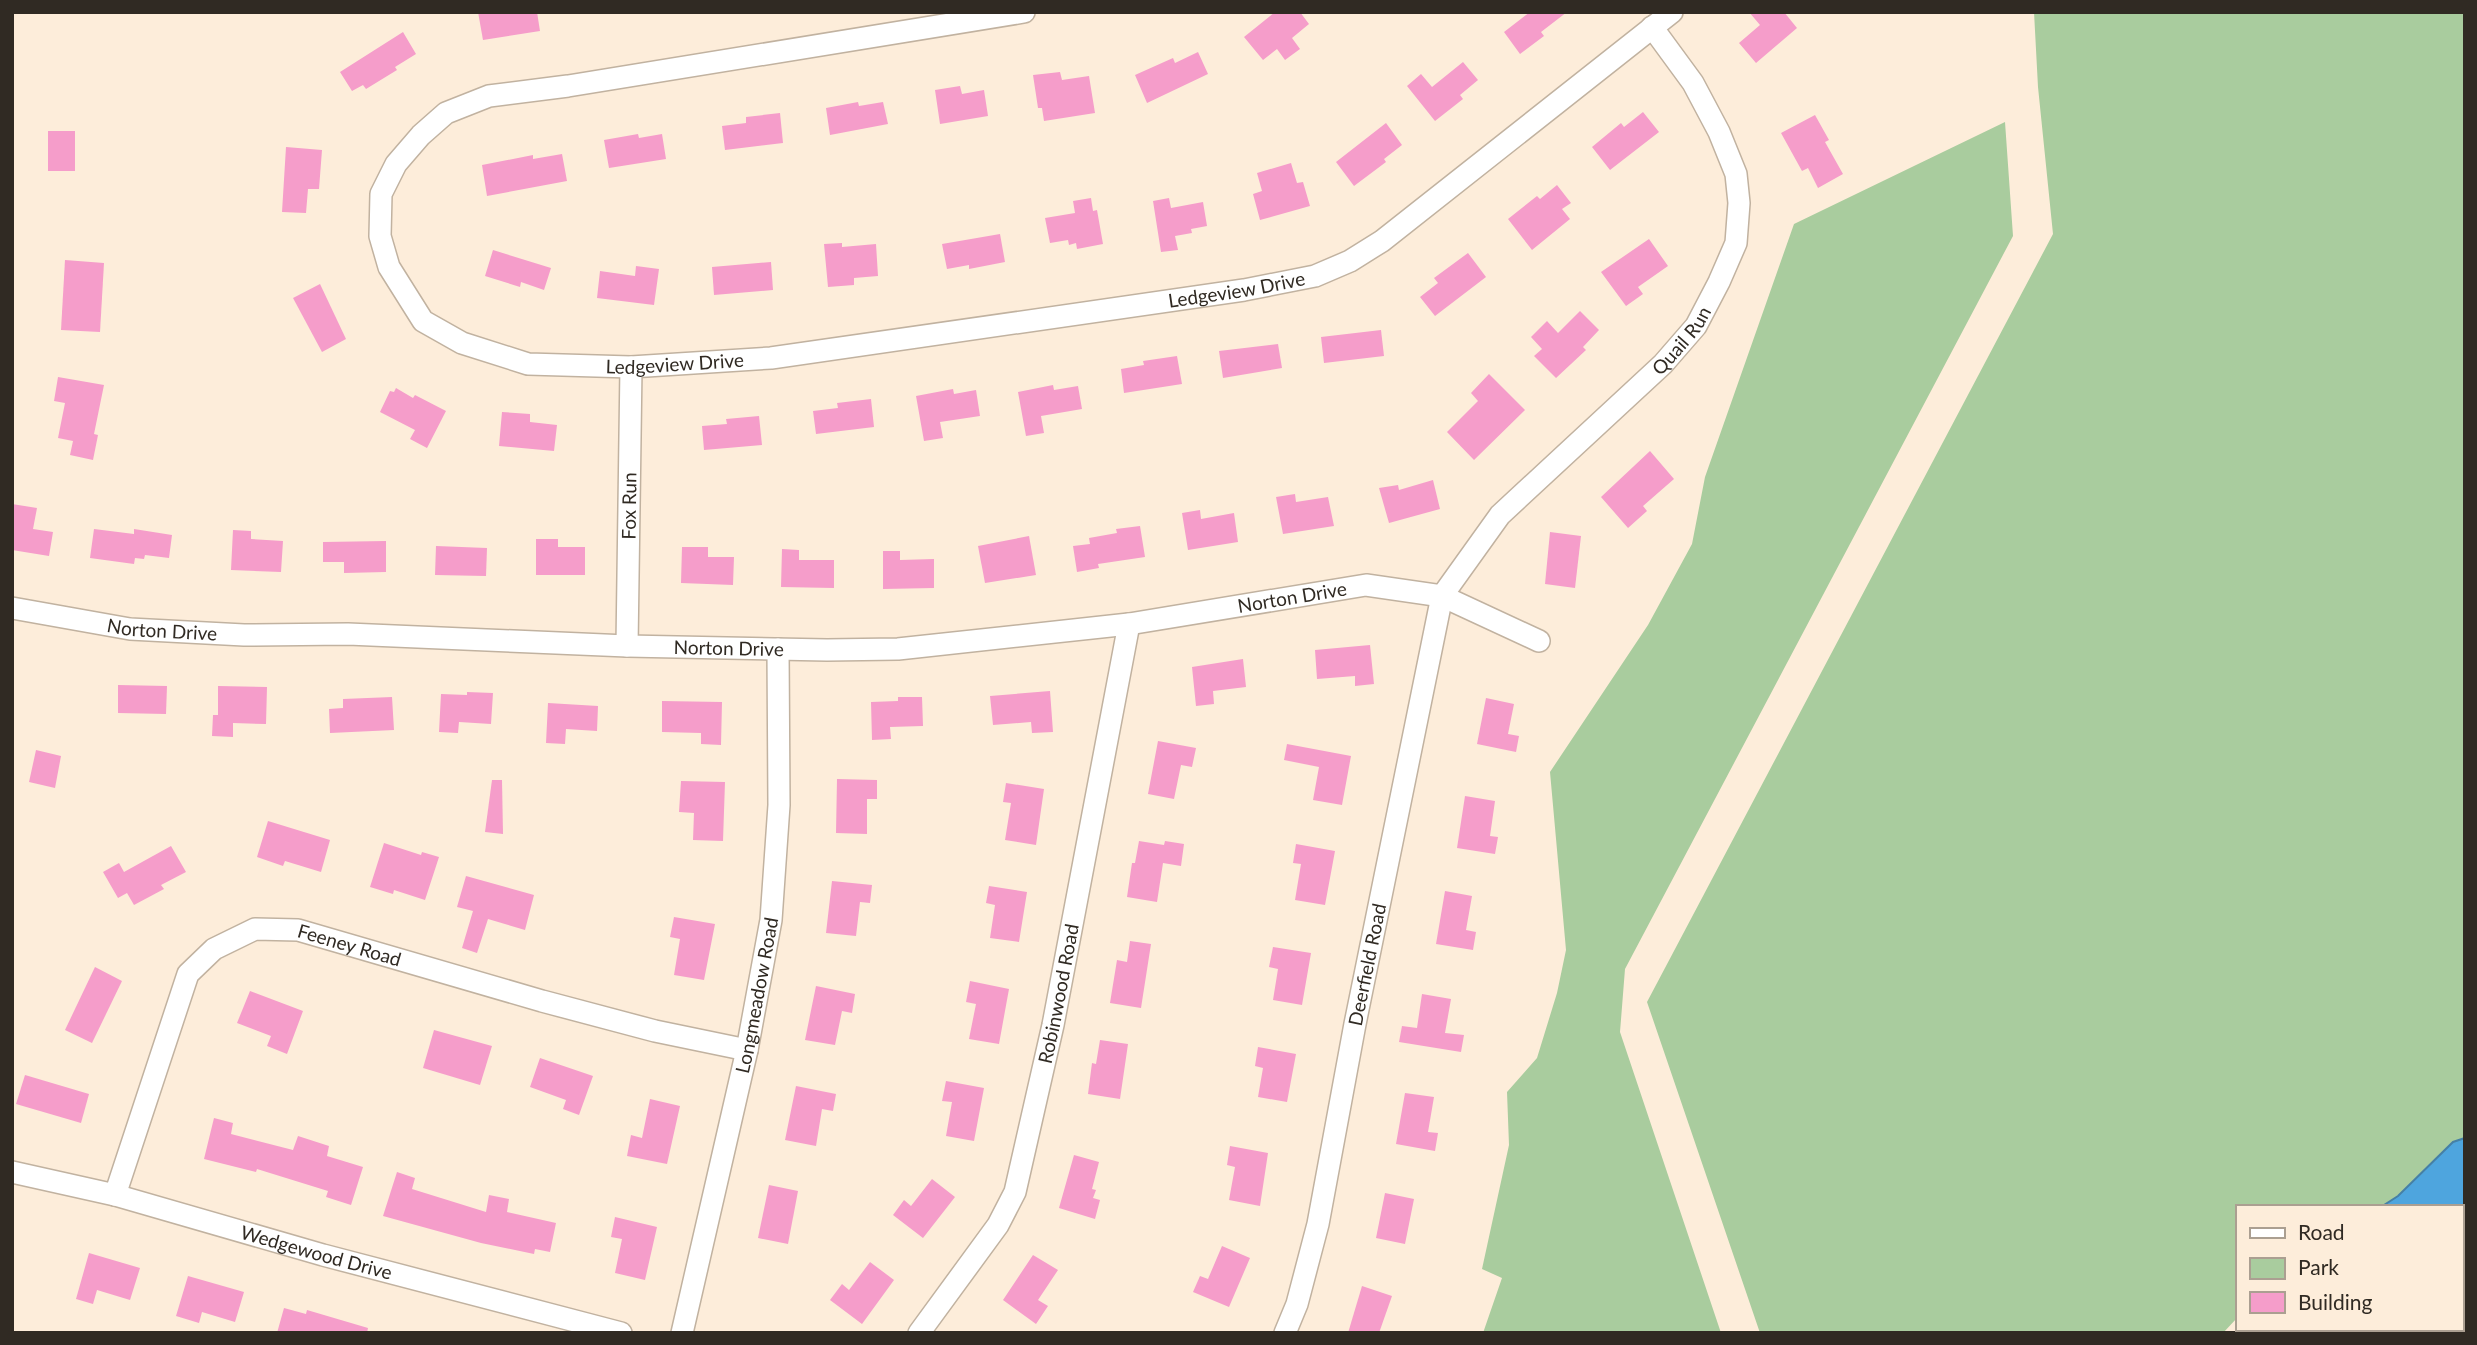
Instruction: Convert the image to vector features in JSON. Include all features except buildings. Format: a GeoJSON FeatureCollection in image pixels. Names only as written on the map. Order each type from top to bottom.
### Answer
{"type":"FeatureCollection","features":[{"type":"Feature","properties":{"kind":"street","name":"Ledgeview Drive"},"geometry":{"type":"LineString","coordinates":[[1024,12],[888,22],[568,86],[489,96],[446,113],[421,135],[396,164],[382,194],[380,236],[389,267],[423,321],[462,344],[528,364],[631,368],[771,358],[1244,290],[1315,276],[1350,261],[1382,241],[1672,12]]}},
{"type":"Feature","properties":{"kind":"street","name":"Quail Run"},"geometry":{"type":"LineString","coordinates":[[1442,596],[1500,515],[1663,364],[1696,326],[1736,243],[1739,203],[1736,174],[1719,132],[1693,83],[1652,27]]}},
{"type":"Feature","properties":{"kind":"street","name":"Fox Run"},"geometry":{"type":"LineString","coordinates":[[627,646],[631,368]]}},
{"type":"Feature","properties":{"kind":"street","name":"Norton Drive"},"geometry":{"type":"LineString","coordinates":[[12,608],[130,629],[244,635],[348,634],[627,646],[898,649],[1129,624],[1366,585],[1442,596],[1539,641]]}},
{"type":"Feature","properties":{"kind":"street","name":"Deerfield Road"},"geometry":{"type":"LineString","coordinates":[[1285,1333],[1297,1304],[1318,1224],[1355,1024],[1442,596]]}},
{"type":"Feature","properties":{"kind":"street","name":"Robinwood Road"},"geometry":{"type":"LineString","coordinates":[[919,1333],[998,1225],[1015,1192],[1054,1025],[1129,624]]}},
{"type":"Feature","properties":{"kind":"street","name":"Longmeadow Road"},"geometry":{"type":"LineString","coordinates":[[682,1333],[747,1050],[771,920],[779,805],[778,649]]}},
{"type":"Feature","properties":{"kind":"street","name":"Feeney Road"},"geometry":{"type":"LineString","coordinates":[[115,1195],[188,974],[214,949],[255,929],[298,930],[542,1001],[655,1031],[747,1050]]}},
{"type":"Feature","properties":{"kind":"street","name":"Wedgewood Drive"},"geometry":{"type":"LineString","coordinates":[[12,1172],[115,1195],[323,1255],[621,1333]]}},
{"type":"Feature","properties":{"kind":"green space"},"geometry":{"type":"Polygon","coordinates":[[[2034,12],[2465,12],[2465,1333],[2300,1333],[2463,1331],[2463,1205],[2397,1197],[2384,1205],[2236,1205],[2236,1319],[2223,1333],[1760,1333],[1647,1002],[2053,234],[2038,87],[2034,12]]]}},
{"type":"Feature","properties":{"kind":"green space"},"geometry":{"type":"Polygon","coordinates":[[[2005,122],[2013,236],[1625,969],[1620,1032],[1721,1333],[1483,1333],[1502,1278],[1482,1269],[1509,1145],[1507,1092],[1537,1058],[1557,993],[1566,950],[1550,772],[1648,625],[1692,544],[1705,477],[1794,224],[2005,122]]]}},
{"type":"Feature","properties":{"kind":"water"},"geometry":{"type":"Polygon","coordinates":[[[2465,1138],[2465,1231],[2463,1232],[2463,1205],[2384,1205],[2398,1196],[2453,1142],[2465,1138]]]}}]}
